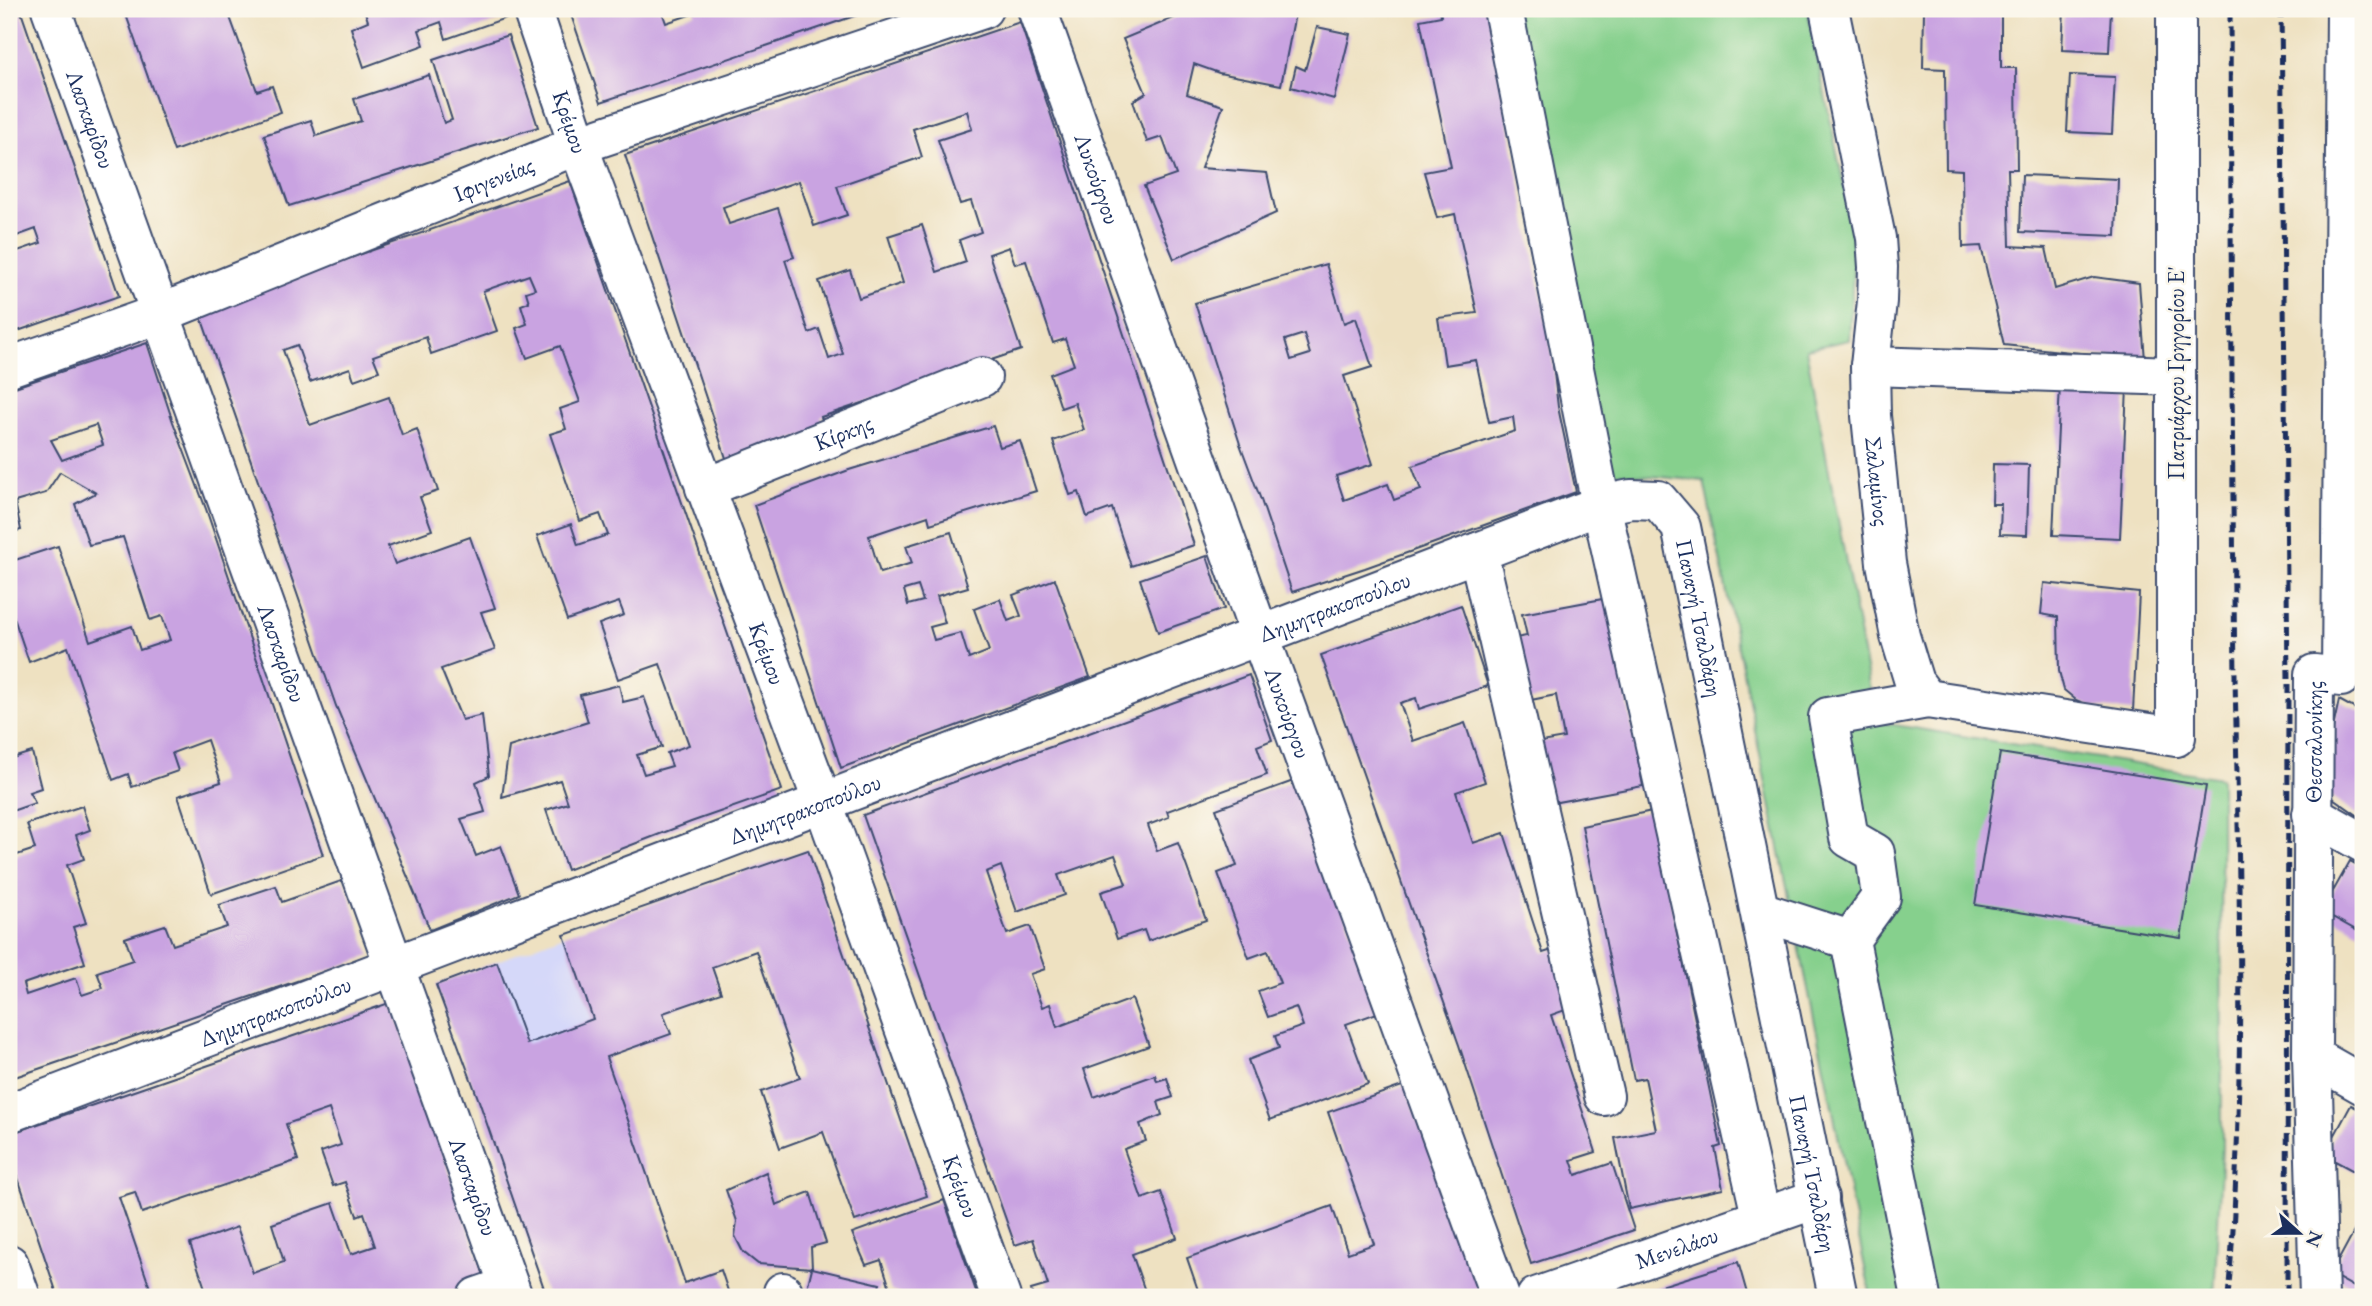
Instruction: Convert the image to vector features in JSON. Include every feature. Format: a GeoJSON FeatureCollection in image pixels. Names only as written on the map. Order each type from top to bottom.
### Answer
{"type":"FeatureCollection","features":[{"type":"Feature","properties":{"kind":"street","name":"Λασκαρίδου"},"geometry":{"type":"LineString","coordinates":[[51,9],[395,967],[500,1293]]}},
{"type":"Feature","properties":{"kind":"street","name":"Κρέμου"},"geometry":{"type":"LineString","coordinates":[[532,9],[578,145],[823,803],[1001,1297]]}},
{"type":"Feature","properties":{"kind":"street","name":"Ιφιγενείας"},"geometry":{"type":"LineString","coordinates":[[9,367],[159,314],[578,145],[983,9]]}},
{"type":"Feature","properties":{"kind":"street","name":"Λυκούργου"},"geometry":{"type":"LineString","coordinates":[[1037,9],[1260,636],[1500,1297]]}},
{"type":"Feature","properties":{"kind":"street"},"geometry":{"type":"LineString","coordinates":[[1503,9],[1601,505],[1761,1216]]}},
{"type":"Feature","properties":{"kind":"street","name":"Σαλαμίνος"},"geometry":{"type":"LineString","coordinates":[[1829,9],[1876,238],[1878,267],[1870,366],[1871,416],[1886,563],[1900,636],[1914,682],[1927,699]]}},
{"type":"Feature","properties":{"kind":"street","name":"Πατριάρχου Γρηγορίου Ε'"},"geometry":{"type":"LineString","coordinates":[[1927,699],[2176,737],[2176,9]]}},
{"type":"Feature","properties":{"kind":"street","name":"Θεσσαλονίκης"},"geometry":{"type":"LineString","coordinates":[[2319,1297],[2312,1056],[2314,674],[2341,677],[2353,329],[2346,9]]}},
{"type":"Feature","properties":{"kind":"street"},"geometry":{"type":"LineString","coordinates":[[1870,366],[2176,376]]}},
{"type":"Feature","properties":{"kind":"street","name":"Κίρκης"},"geometry":{"type":"LineString","coordinates":[[705,488],[982,377]]}},
{"type":"Feature","properties":{"kind":"street","name":"Παναγή Τσαλδάρη"},"geometry":{"type":"LineString","coordinates":[[1601,505],[1631,499],[1658,500],[1681,527],[1838,1297]]}},
{"type":"Feature","properties":{"kind":"street","name":"Δημητρακοπούλου"},"geometry":{"type":"LineString","coordinates":[[9,1114],[1601,505]]}},
{"type":"Feature","properties":{"kind":"street"},"geometry":{"type":"LineString","coordinates":[[1478,552],[1604,1096]]}},
{"type":"Feature","properties":{"kind":"street"},"geometry":{"type":"LineString","coordinates":[[1921,1297],[1850,940],[1881,897],[1875,853],[1849,838],[1828,717],[1927,699]]}},
{"type":"Feature","properties":{"kind":"street"},"geometry":{"type":"LineString","coordinates":[[2312,814],[2363,843]]}},
{"type":"Feature","properties":{"kind":"street"},"geometry":{"type":"LineString","coordinates":[[1760,911],[1850,940]]}},
{"type":"Feature","properties":{"kind":"street"},"geometry":{"type":"LineString","coordinates":[[2312,1056],[2363,1085]]}},
{"type":"Feature","properties":{"kind":"street","name":"Μενελάου"},"geometry":{"type":"LineString","coordinates":[[1536,1297],[1761,1216],[1819,1198]]}},
{"type":"Feature","properties":{"kind":"street"},"geometry":{"type":"LineString","coordinates":[[9,1264],[21,1297]]}},
{"type":"Feature","properties":{"kind":"shaded area"},"geometry":{"type":"Polygon","coordinates":[[[564,935],[606,1057],[479,1101],[436,985],[564,935]]]}},
{"type":"Feature","properties":{"kind":"green space"},"geometry":{"type":"Polygon","coordinates":[[[1509,9],[1807,9],[1855,239],[1849,340],[1806,349],[1876,722],[2221,778],[2222,1147],[2214,1297],[1871,1297],[1704,481],[1606,472],[1509,9]]]}},
{"type":"Feature","properties":{"kind":"building"},"geometry":{"type":"Polygon","coordinates":[[[9,9],[20,9],[119,296],[9,334],[9,254],[41,243],[36,229],[14,237],[9,221],[9,9]]]}},
{"type":"Feature","properties":{"kind":"building"},"geometry":{"type":"Polygon","coordinates":[[[124,9],[227,9],[257,91],[272,86],[281,112],[174,151],[124,9]]]}},
{"type":"Feature","properties":{"kind":"building"},"geometry":{"type":"Polygon","coordinates":[[[364,9],[503,9],[506,18],[446,39],[441,22],[419,30],[424,45],[364,67],[351,28],[368,21],[364,9]]]}},
{"type":"Feature","properties":{"kind":"building"},"geometry":{"type":"Polygon","coordinates":[[[569,9],[661,9],[666,23],[695,13],[694,9],[875,9],[601,102],[569,9]]]}},
{"type":"Feature","properties":{"kind":"building"},"geometry":{"type":"Polygon","coordinates":[[[1195,9],[1296,9],[1281,85],[1219,73],[1194,64],[1187,94],[1223,106],[1201,168],[1267,173],[1276,213],[1174,259],[1144,186],[1176,175],[1162,137],[1147,142],[1133,101],[1146,93],[1123,39],[1195,9]]]}},
{"type":"Feature","properties":{"kind":"building"},"geometry":{"type":"Polygon","coordinates":[[[1440,9],[1487,9],[1551,347],[1558,407],[1576,492],[1292,592],[1240,444],[1195,303],[1326,264],[1344,323],[1356,318],[1372,367],[1344,376],[1373,464],[1336,476],[1344,500],[1388,484],[1394,500],[1421,490],[1412,466],[1515,431],[1513,417],[1489,422],[1476,360],[1445,365],[1438,318],[1477,313],[1455,214],[1437,218],[1424,172],[1451,167],[1420,20],[1441,16],[1440,9]],[[1304,334],[1285,340],[1291,360],[1310,354],[1304,334]]]}},
{"type":"Feature","properties":{"kind":"building"},"geometry":{"type":"Polygon","coordinates":[[[1924,9],[2001,9],[2001,68],[2016,68],[2017,169],[2008,169],[2010,246],[2046,248],[2055,289],[2094,277],[2139,283],[2145,360],[2004,345],[1981,246],[1963,247],[1962,170],[1946,169],[1945,69],[1923,68],[1924,9]]]}},
{"type":"Feature","properties":{"kind":"building"},"geometry":{"type":"Polygon","coordinates":[[[2064,9],[2111,9],[2109,52],[2062,50],[2064,9]]]}},
{"type":"Feature","properties":{"kind":"building"},"geometry":{"type":"Polygon","coordinates":[[[1020,22],[1194,545],[1131,566],[1112,508],[1087,517],[1079,492],[1070,495],[1053,441],[1084,430],[1075,403],[1061,408],[1050,374],[1074,365],[1065,339],[1053,343],[1026,261],[1015,264],[1009,247],[989,254],[1021,350],[821,417],[825,429],[727,461],[625,155],[1020,22]],[[967,111],[913,129],[922,157],[837,186],[847,215],[814,226],[799,181],[723,207],[729,224],[778,208],[794,257],[785,260],[809,333],[819,329],[829,359],[843,354],[819,281],[850,270],[859,298],[903,283],[888,236],[922,225],[937,272],[966,262],[959,240],[981,232],[971,201],[960,204],[938,140],[972,129],[967,111]]]}},
{"type":"Feature","properties":{"kind":"building"},"geometry":{"type":"Polygon","coordinates":[[[1317,27],[1350,34],[1334,99],[1291,87],[1296,66],[1305,70],[1317,27]]]}},
{"type":"Feature","properties":{"kind":"building"},"geometry":{"type":"Polygon","coordinates":[[[508,35],[538,127],[289,206],[264,135],[311,120],[316,136],[361,121],[354,99],[429,75],[444,123],[452,120],[433,60],[508,35]]]}},
{"type":"Feature","properties":{"kind":"building"},"geometry":{"type":"Polygon","coordinates":[[[2070,75],[2115,77],[2112,134],[2067,132],[2070,75]]]}},
{"type":"Feature","properties":{"kind":"building"},"geometry":{"type":"Polygon","coordinates":[[[2022,175],[2118,179],[2116,236],[2020,232],[2022,175]]]}},
{"type":"Feature","properties":{"kind":"building"},"geometry":{"type":"Polygon","coordinates":[[[570,181],[782,790],[567,870],[546,810],[568,803],[560,780],[502,797],[509,747],[588,722],[580,695],[619,685],[623,702],[644,697],[662,747],[637,755],[644,774],[672,766],[667,753],[689,745],[660,664],[618,679],[599,624],[624,615],[619,602],[567,620],[537,536],[571,524],[578,545],[608,535],[600,514],[580,521],[550,434],[566,429],[560,409],[580,402],[560,346],[527,358],[516,328],[527,324],[521,305],[529,302],[526,292],[535,289],[529,275],[483,291],[497,331],[431,354],[426,337],[373,356],[379,371],[354,380],[350,368],[310,382],[297,345],[283,350],[310,425],[389,397],[402,435],[417,429],[438,491],[420,497],[432,530],[388,546],[395,564],[470,537],[495,608],[481,612],[495,650],[441,669],[462,720],[482,715],[489,776],[476,782],[485,812],[461,819],[476,856],[501,846],[519,894],[430,930],[336,706],[199,311],[570,181]]]}},
{"type":"Feature","properties":{"kind":"building"},"geometry":{"type":"Polygon","coordinates":[[[147,343],[323,855],[211,894],[178,796],[221,782],[207,740],[172,753],[178,771],[132,787],[128,774],[113,780],[68,647],[29,662],[9,603],[9,562],[58,546],[90,641],[132,626],[140,650],[170,640],[162,616],[150,620],[123,537],[89,545],[75,504],[96,493],[60,472],[46,493],[15,502],[21,530],[9,533],[9,389],[147,343]],[[96,425],[51,440],[62,460],[103,445],[96,425]]]}},
{"type":"Feature","properties":{"kind":"building"},"geometry":{"type":"Polygon","coordinates":[[[2060,385],[2127,388],[2120,538],[2053,535],[2060,385]]]}},
{"type":"Feature","properties":{"kind":"building"},"geometry":{"type":"Polygon","coordinates":[[[993,426],[1000,447],[1020,441],[1036,491],[930,524],[928,516],[869,536],[880,573],[912,563],[906,546],[951,532],[968,587],[937,596],[945,623],[930,627],[934,640],[961,633],[969,659],[989,651],[974,609],[1000,599],[1008,621],[1021,616],[1013,595],[1055,579],[1090,677],[841,768],[754,505],[849,470],[993,426]],[[918,586],[904,590],[908,605],[923,601],[918,586]]]}},
{"type":"Feature","properties":{"kind":"building"},"geometry":{"type":"Polygon","coordinates":[[[1993,464],[2029,465],[2027,535],[2000,534],[2001,504],[1992,504],[1993,464]]]}},
{"type":"Feature","properties":{"kind":"building"},"geometry":{"type":"Polygon","coordinates":[[[1207,556],[1224,609],[1158,632],[1140,579],[1207,556]]]}},
{"type":"Feature","properties":{"kind":"building"},"geometry":{"type":"Polygon","coordinates":[[[2044,583],[2139,593],[2133,711],[2093,707],[2076,700],[2064,690],[2059,671],[2058,617],[2041,614],[2044,583]]]}},
{"type":"Feature","properties":{"kind":"building"},"geometry":{"type":"Polygon","coordinates":[[[1608,598],[1643,786],[1552,803],[1541,742],[1564,738],[1556,695],[1526,701],[1515,638],[1527,636],[1522,614],[1608,598]]]}},
{"type":"Feature","properties":{"kind":"building"},"geometry":{"type":"Polygon","coordinates":[[[1461,605],[1488,686],[1419,709],[1416,698],[1400,703],[1413,741],[1465,723],[1485,782],[1456,792],[1473,843],[1504,833],[1543,953],[1555,949],[1574,1007],[1551,1015],[1596,1152],[1571,1160],[1576,1175],[1612,1163],[1634,1230],[1531,1264],[1459,1045],[1321,655],[1461,605]]]}},
{"type":"Feature","properties":{"kind":"building"},"geometry":{"type":"Polygon","coordinates":[[[1249,675],[1272,740],[1257,746],[1267,775],[1167,811],[1169,817],[1148,825],[1157,851],[1178,843],[1206,920],[1148,941],[1144,930],[1117,939],[1101,892],[1126,884],[1115,855],[1058,875],[1065,895],[1017,912],[1001,866],[986,872],[1007,934],[1030,926],[1045,969],[1030,974],[1042,1007],[1050,1004],[1057,1027],[1132,999],[1149,1046],[1084,1069],[1094,1097],[1155,1075],[1157,1081],[1167,1078],[1173,1097],[1158,1102],[1162,1115],[1140,1124],[1146,1141],[1124,1149],[1142,1199],[1161,1192],[1177,1238],[1132,1254],[1147,1297],[1033,1297],[1031,1290],[1048,1285],[1033,1239],[1015,1245],[863,815],[1249,675]]]}},
{"type":"Feature","properties":{"kind":"building"},"geometry":{"type":"Polygon","coordinates":[[[2339,700],[2363,713],[2363,819],[2320,789],[2339,700]]]}},
{"type":"Feature","properties":{"kind":"building"},"geometry":{"type":"Polygon","coordinates":[[[32,752],[41,788],[29,792],[35,803],[9,812],[9,759],[32,752]]]}},
{"type":"Feature","properties":{"kind":"building"},"geometry":{"type":"Polygon","coordinates":[[[2000,753],[2206,786],[2181,938],[1975,905],[2000,753]]]}},
{"type":"Feature","properties":{"kind":"building"},"geometry":{"type":"Polygon","coordinates":[[[1296,780],[1380,1012],[1346,1024],[1368,1084],[1270,1120],[1248,1060],[1279,1048],[1275,1036],[1303,1026],[1296,1007],[1268,1017],[1258,991],[1280,983],[1268,951],[1249,958],[1218,873],[1237,866],[1216,809],[1296,780]]]}},
{"type":"Feature","properties":{"kind":"building"},"geometry":{"type":"Polygon","coordinates":[[[82,806],[90,830],[76,835],[84,859],[67,865],[86,923],[73,927],[85,963],[23,984],[26,995],[76,978],[82,995],[103,988],[97,972],[133,960],[125,938],[165,925],[173,945],[227,927],[219,905],[276,886],[282,902],[344,880],[370,956],[9,1079],[9,843],[14,856],[35,849],[27,824],[82,806]]]}},
{"type":"Feature","properties":{"kind":"building"},"geometry":{"type":"Polygon","coordinates":[[[1652,811],[1721,1146],[1715,1148],[1723,1189],[1629,1209],[1615,1138],[1656,1130],[1645,1078],[1634,1080],[1582,826],[1652,811]]]}},
{"type":"Feature","properties":{"kind":"building"},"geometry":{"type":"Polygon","coordinates":[[[808,850],[927,1196],[855,1221],[823,1132],[780,1148],[761,1092],[800,1078],[756,951],[712,967],[721,993],[663,1013],[671,1034],[606,1057],[685,1283],[721,1270],[730,1297],[547,1297],[436,985],[497,962],[527,1044],[593,1019],[564,935],[808,850]]]}},
{"type":"Feature","properties":{"kind":"building"},"geometry":{"type":"Polygon","coordinates":[[[2350,861],[2363,868],[2363,934],[2322,911],[2350,861]]]}},
{"type":"Feature","properties":{"kind":"building"},"geometry":{"type":"Polygon","coordinates":[[[392,1002],[486,1281],[439,1297],[208,1297],[190,1244],[237,1227],[253,1273],[284,1262],[272,1224],[333,1203],[351,1254],[375,1246],[364,1213],[357,1216],[345,1182],[333,1186],[321,1152],[341,1145],[329,1109],[286,1124],[298,1160],[142,1213],[135,1192],[119,1197],[153,1297],[58,1297],[9,1151],[9,1134],[392,1002]]]}},
{"type":"Feature","properties":{"kind":"building"},"geometry":{"type":"Polygon","coordinates":[[[1405,1085],[1481,1297],[1187,1297],[1199,1293],[1187,1258],[1332,1206],[1348,1253],[1374,1244],[1328,1112],[1405,1085]]]}},
{"type":"Feature","properties":{"kind":"building"},"geometry":{"type":"Polygon","coordinates":[[[2351,1105],[2363,1111],[2363,1176],[2324,1155],[2351,1105]]]}},
{"type":"Feature","properties":{"kind":"building"},"geometry":{"type":"Polygon","coordinates":[[[766,1172],[776,1205],[810,1192],[826,1243],[811,1247],[812,1268],[758,1264],[743,1252],[735,1236],[737,1221],[726,1190],[766,1172]]]}},
{"type":"Feature","properties":{"kind":"building"},"geometry":{"type":"Polygon","coordinates":[[[944,1200],[978,1297],[906,1297],[891,1291],[881,1260],[866,1265],[852,1233],[944,1200]]]}},
{"type":"Feature","properties":{"kind":"building"},"geometry":{"type":"Polygon","coordinates":[[[2359,1222],[2363,1224],[2363,1292],[2331,1274],[2359,1222]]]}},
{"type":"Feature","properties":{"kind":"building"},"geometry":{"type":"Polygon","coordinates":[[[1738,1262],[1748,1297],[1626,1297],[1738,1262]]]}},
{"type":"Feature","properties":{"kind":"building"},"geometry":{"type":"Polygon","coordinates":[[[812,1268],[880,1284],[876,1297],[805,1297],[812,1268]]]}},
{"type":"Feature","properties":{"kind":"railway"},"geometry":{"type":"LineString","coordinates":[[2228,1297],[2237,1142],[2240,987],[2233,509],[2230,9]]}},
{"type":"Feature","properties":{"kind":"railway"},"geometry":{"type":"LineString","coordinates":[[2281,9],[2288,681],[2287,1297]]}}]}
